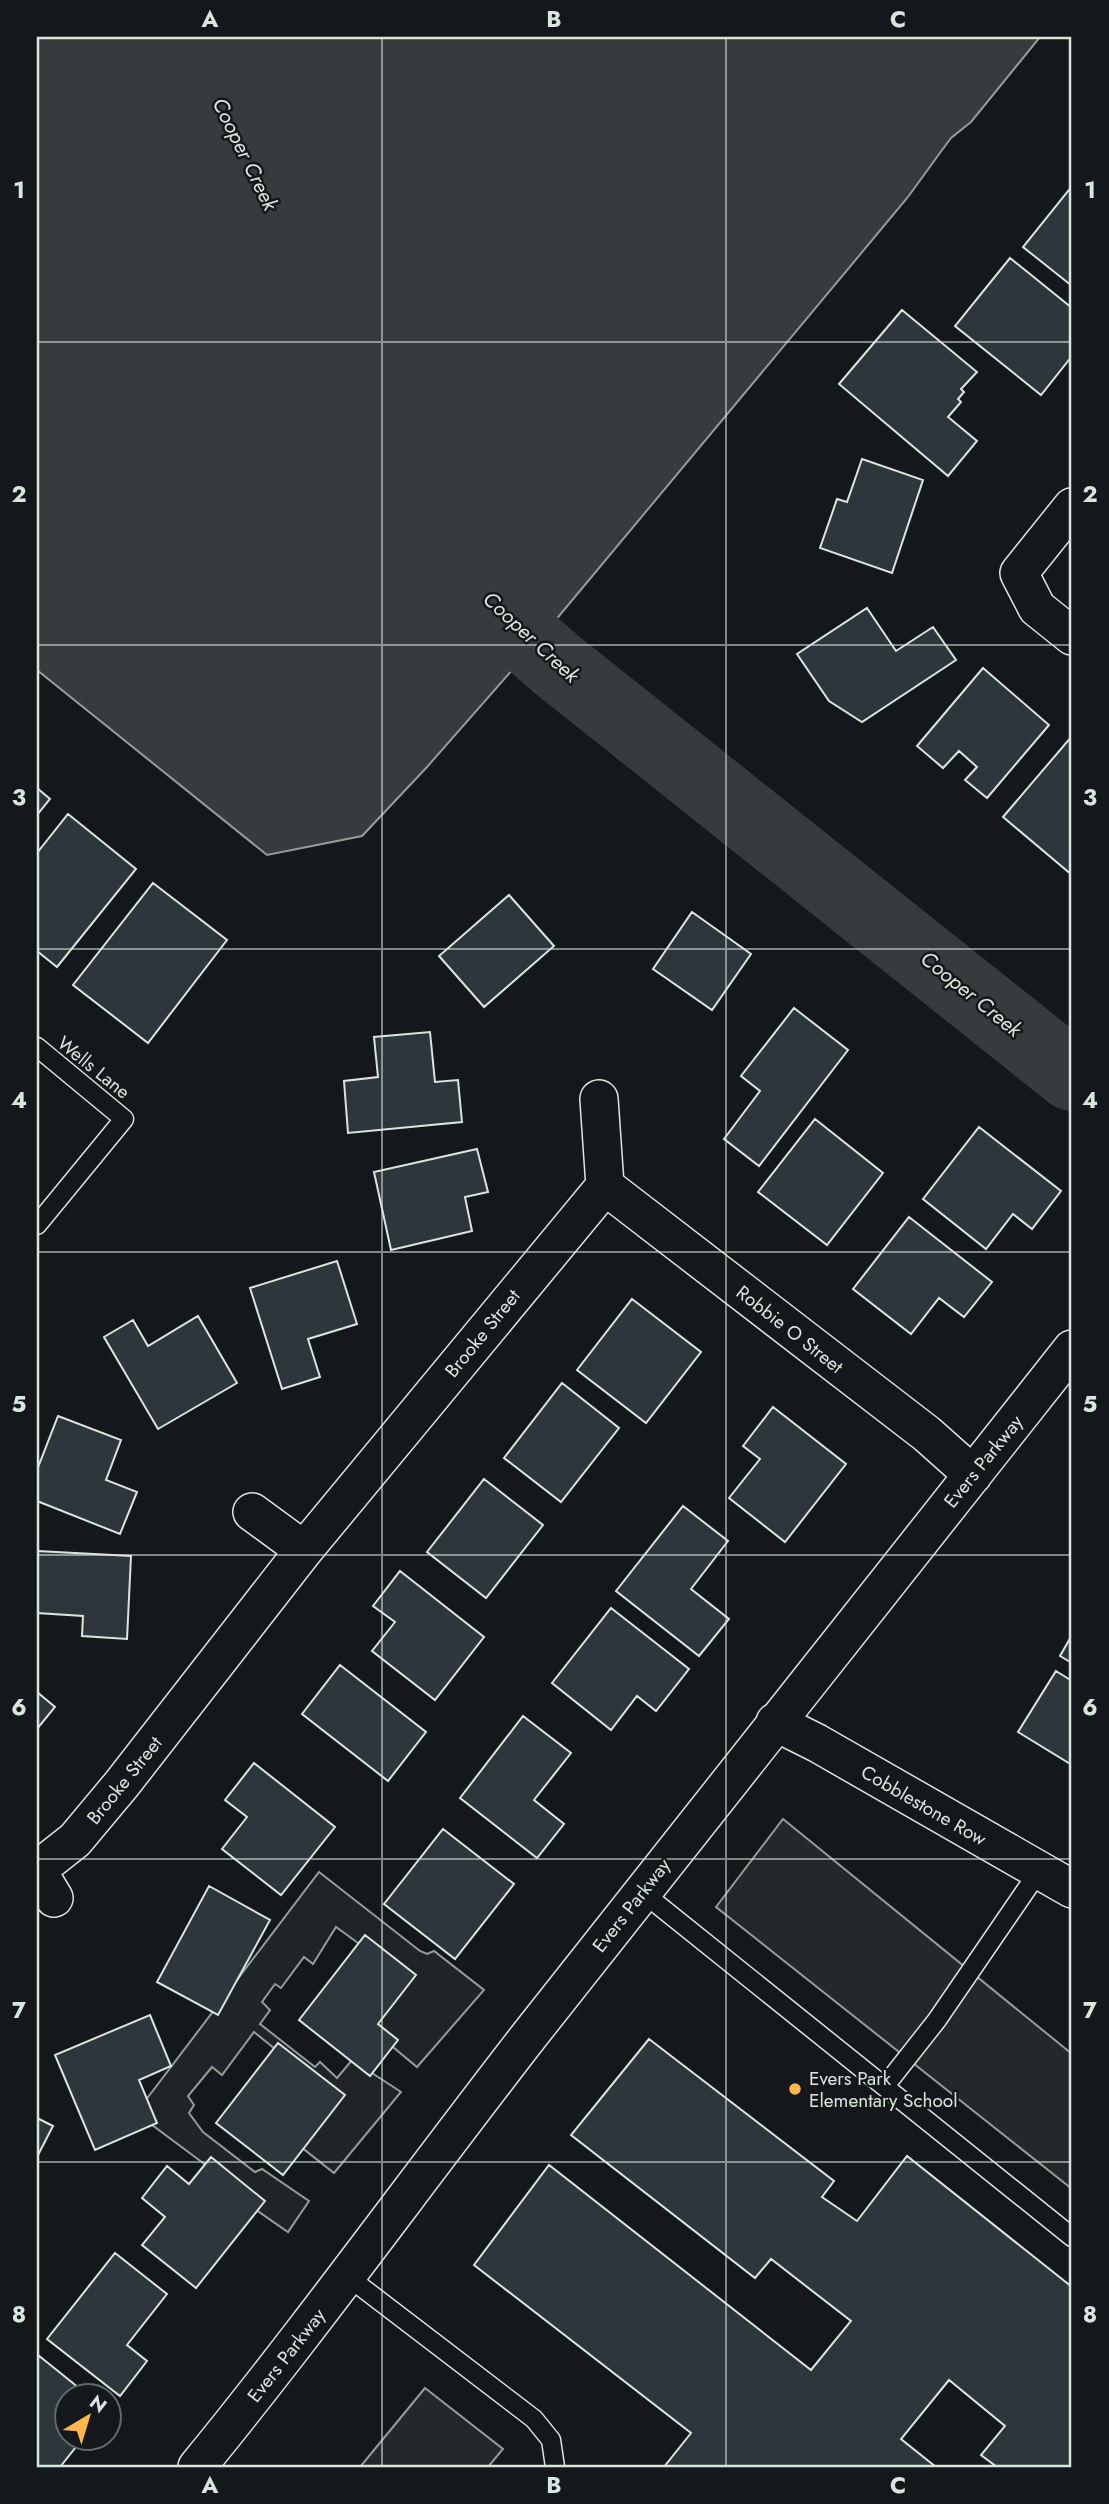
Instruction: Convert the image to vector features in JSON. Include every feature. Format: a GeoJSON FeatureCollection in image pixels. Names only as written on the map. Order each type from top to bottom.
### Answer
{"type":"FeatureCollection","features":[{"type":"Feature","properties":{"kind":"street"},"geometry":{"type":"LineString","coordinates":[[1072,508],[1018,573],[1037,608],[1072,636]]}},
{"type":"Feature","properties":{"kind":"street"},"geometry":{"type":"LineString","coordinates":[[599,1098],[605,1186]]}},
{"type":"Feature","properties":{"kind":"street","name":"Robbie O Street"},"geometry":{"type":"LineString","coordinates":[[605,1186],[927,1434],[973,1475]]}},
{"type":"Feature","properties":{"kind":"street","name":"Brooke Street"},"geometry":{"type":"LineString","coordinates":[[43,1879],[304,1550],[605,1186]]}},
{"type":"Feature","properties":{"kind":"street","name":"Evers Parkway"},"geometry":{"type":"LineString","coordinates":[[197,2467],[256,2396],[530,2035],[1072,1349]]}},
{"type":"Feature","properties":{"kind":"street"},"geometry":{"type":"LineString","coordinates":[[252,1512],[304,1550]]}},
{"type":"Feature","properties":{"kind":"street","name":"Cobblestone Row"},"geometry":{"type":"LineString","coordinates":[[775,1722],[817,1743],[1072,1889]]}},
{"type":"Feature","properties":{"kind":"lane","name":"Wells Lane"},"geometry":{"type":"LineString","coordinates":[[37,1047],[124,1119],[37,1225]]}},
{"type":"Feature","properties":{"kind":"lane"},"geometry":{"type":"LineString","coordinates":[[884,2086],[937,2020],[1039,1871]]}},
{"type":"Feature","properties":{"kind":"lane"},"geometry":{"type":"LineString","coordinates":[[642,1892],[1072,2237]]}},
{"type":"Feature","properties":{"kind":"lane"},"geometry":{"type":"LineString","coordinates":[[347,2276],[534,2418],[551,2440],[555,2467]]}},
{"type":"Feature","properties":{"kind":"shaded area"},"geometry":{"type":"Polygon","coordinates":[[[783,1819],[1072,2054],[1072,2189],[716,1907],[783,1819]]]}},
{"type":"Feature","properties":{"kind":"shaded area"},"geometry":{"type":"Polygon","coordinates":[[[319,1872],[420,1951],[427,1954],[434,1951],[484,1990],[417,2067],[370,2028],[391,1967],[336,1927],[313,1964],[304,1957],[281,1988],[275,1984],[262,2002],[270,2010],[260,2024],[315,2067],[320,2062],[337,2078],[352,2060],[401,2092],[334,2173],[291,2139],[307,2075],[254,2032],[222,2075],[212,2067],[188,2096],[194,2105],[189,2113],[203,2132],[255,2172],[262,2169],[309,2201],[288,2232],[239,2198],[242,2192],[136,2113],[319,1872]]]}},
{"type":"Feature","properties":{"kind":"shaded area"},"geometry":{"type":"Polygon","coordinates":[[[425,2388],[503,2449],[488,2467],[360,2467],[425,2388]]]}},
{"type":"Feature","properties":{"kind":"water"},"geometry":{"type":"Polygon","coordinates":[[[37,37],[1040,37],[971,122],[951,138],[908,197],[549,628],[427,767],[362,836],[267,855],[37,670],[37,37]]]}},
{"type":"Feature","properties":{"kind":"building"},"geometry":{"type":"Polygon","coordinates":[[[1072,186],[1072,286],[1023,247],[1072,186]]]}},
{"type":"Feature","properties":{"kind":"building"},"geometry":{"type":"Polygon","coordinates":[[[1010,258],[1072,308],[1072,356],[1041,395],[955,326],[1010,258]]]}},
{"type":"Feature","properties":{"kind":"building"},"geometry":{"type":"Polygon","coordinates":[[[902,310],[977,372],[961,389],[964,392],[958,399],[961,402],[948,417],[977,441],[948,476],[839,384],[902,310]]]}},
{"type":"Feature","properties":{"kind":"building"},"geometry":{"type":"Polygon","coordinates":[[[862,459],[923,480],[892,573],[820,548],[837,499],[847,502],[862,459]]]}},
{"type":"Feature","properties":{"kind":"building"},"geometry":{"type":"Polygon","coordinates":[[[867,608],[896,651],[933,627],[956,660],[862,722],[829,701],[797,654],[867,608]]]}},
{"type":"Feature","properties":{"kind":"building"},"geometry":{"type":"Polygon","coordinates":[[[983,668],[1049,725],[987,798],[965,780],[977,767],[959,751],[943,768],[917,746],[983,668]]]}},
{"type":"Feature","properties":{"kind":"building"},"geometry":{"type":"Polygon","coordinates":[[[1072,736],[1072,875],[1003,817],[1072,736]]]}},
{"type":"Feature","properties":{"kind":"building"},"geometry":{"type":"Polygon","coordinates":[[[37,788],[50,799],[37,815],[37,788]]]}},
{"type":"Feature","properties":{"kind":"building"},"geometry":{"type":"Polygon","coordinates":[[[68,814],[136,869],[57,967],[37,951],[37,853],[68,814]]]}},
{"type":"Feature","properties":{"kind":"building"},"geometry":{"type":"Polygon","coordinates":[[[153,883],[227,940],[148,1043],[73,985],[153,883]]]}},
{"type":"Feature","properties":{"kind":"building"},"geometry":{"type":"Polygon","coordinates":[[[509,895],[554,946],[484,1007],[439,956],[509,895]]]}},
{"type":"Feature","properties":{"kind":"building"},"geometry":{"type":"Polygon","coordinates":[[[692,912],[751,954],[712,1010],[653,969],[692,912]]]}},
{"type":"Feature","properties":{"kind":"building"},"geometry":{"type":"Polygon","coordinates":[[[794,1008],[848,1050],[759,1166],[724,1139],[760,1091],[741,1076],[794,1008]]]}},
{"type":"Feature","properties":{"kind":"building"},"geometry":{"type":"Polygon","coordinates":[[[430,1032],[435,1082],[458,1080],[462,1122],[348,1133],[344,1081],[378,1077],[374,1037],[430,1032]]]}},
{"type":"Feature","properties":{"kind":"building"},"geometry":{"type":"Polygon","coordinates":[[[815,1119],[883,1173],[827,1245],[758,1192],[815,1119]]]}},
{"type":"Feature","properties":{"kind":"building"},"geometry":{"type":"Polygon","coordinates":[[[979,1127],[1061,1191],[1032,1229],[1013,1214],[986,1249],[923,1199],[979,1127]]]}},
{"type":"Feature","properties":{"kind":"building"},"geometry":{"type":"Polygon","coordinates":[[[477,1149],[488,1192],[465,1197],[472,1231],[391,1250],[374,1172],[477,1149]]]}},
{"type":"Feature","properties":{"kind":"building"},"geometry":{"type":"Polygon","coordinates":[[[909,1217],[992,1282],[964,1317],[939,1298],[911,1334],[853,1289],[909,1217]]]}},
{"type":"Feature","properties":{"kind":"building"},"geometry":{"type":"Polygon","coordinates":[[[337,1261],[357,1324],[308,1339],[320,1377],[282,1389],[250,1288],[337,1261]]]}},
{"type":"Feature","properties":{"kind":"building"},"geometry":{"type":"Polygon","coordinates":[[[632,1299],[701,1352],[646,1423],[577,1370],[632,1299]]]}},
{"type":"Feature","properties":{"kind":"building"},"geometry":{"type":"Polygon","coordinates":[[[198,1316],[237,1383],[158,1429],[104,1337],[133,1320],[148,1346],[198,1316]]]}},
{"type":"Feature","properties":{"kind":"building"},"geometry":{"type":"Polygon","coordinates":[[[562,1383],[619,1428],[561,1502],[504,1458],[562,1383]]]}},
{"type":"Feature","properties":{"kind":"building"},"geometry":{"type":"Polygon","coordinates":[[[773,1407],[846,1464],[785,1542],[729,1498],[760,1459],[743,1446],[773,1407]]]}},
{"type":"Feature","properties":{"kind":"building"},"geometry":{"type":"Polygon","coordinates":[[[58,1416],[121,1440],[106,1480],[137,1492],[120,1534],[37,1501],[37,1470],[58,1416]]]}},
{"type":"Feature","properties":{"kind":"building"},"geometry":{"type":"Polygon","coordinates":[[[484,1479],[543,1525],[486,1598],[427,1552],[484,1479]]]}},
{"type":"Feature","properties":{"kind":"building"},"geometry":{"type":"Polygon","coordinates":[[[683,1506],[728,1541],[691,1589],[729,1619],[699,1656],[616,1591],[683,1506]]]}},
{"type":"Feature","properties":{"kind":"building"},"geometry":{"type":"Polygon","coordinates":[[[37,1551],[131,1556],[127,1639],[82,1636],[83,1616],[37,1613],[37,1551]]]}},
{"type":"Feature","properties":{"kind":"building"},"geometry":{"type":"Polygon","coordinates":[[[400,1571],[484,1637],[435,1700],[372,1651],[395,1622],[373,1606],[400,1571]]]}},
{"type":"Feature","properties":{"kind":"building"},"geometry":{"type":"Polygon","coordinates":[[[611,1608],[689,1669],[656,1711],[637,1696],[611,1730],[552,1683],[611,1608]]]}},
{"type":"Feature","properties":{"kind":"building"},"geometry":{"type":"Polygon","coordinates":[[[1072,1635],[1072,1663],[1060,1656],[1072,1635]]]}},
{"type":"Feature","properties":{"kind":"building"},"geometry":{"type":"Polygon","coordinates":[[[340,1665],[426,1732],[388,1781],[302,1714],[340,1665]]]}},
{"type":"Feature","properties":{"kind":"building"},"geometry":{"type":"Polygon","coordinates":[[[1056,1671],[1072,1681],[1072,1765],[1018,1732],[1056,1671]]]}},
{"type":"Feature","properties":{"kind":"building"},"geometry":{"type":"Polygon","coordinates":[[[37,1692],[55,1707],[37,1729],[37,1692]]]}},
{"type":"Feature","properties":{"kind":"building"},"geometry":{"type":"Polygon","coordinates":[[[523,1716],[571,1753],[534,1800],[564,1824],[537,1858],[460,1798],[523,1716]]]}},
{"type":"Feature","properties":{"kind":"building"},"geometry":{"type":"Polygon","coordinates":[[[254,1763],[335,1827],[281,1895],[222,1849],[247,1817],[225,1800],[254,1763]]]}},
{"type":"Feature","properties":{"kind":"building"},"geometry":{"type":"Polygon","coordinates":[[[443,1829],[514,1884],[455,1959],[384,1904],[443,1829]]]}},
{"type":"Feature","properties":{"kind":"building"},"geometry":{"type":"Polygon","coordinates":[[[209,1886],[270,1920],[218,2015],[157,1982],[209,1886]]]}},
{"type":"Feature","properties":{"kind":"building"},"geometry":{"type":"Polygon","coordinates":[[[365,1935],[416,1975],[378,2024],[398,2040],[370,2076],[299,2020],[365,1935]]]}},
{"type":"Feature","properties":{"kind":"building"},"geometry":{"type":"Polygon","coordinates":[[[150,2015],[171,2066],[139,2080],[157,2123],[95,2150],[55,2055],[150,2015]]]}},
{"type":"Feature","properties":{"kind":"building","name":"Evers Park Elementary School"},"geometry":{"type":"Polygon","coordinates":[[[649,2039],[834,2181],[822,2197],[857,2221],[907,2156],[1072,2287],[1072,2467],[997,2467],[981,2455],[1005,2426],[949,2380],[901,2439],[936,2467],[664,2467],[691,2433],[474,2265],[549,2165],[811,2370],[851,2321],[771,2259],[755,2278],[571,2135],[649,2039]]]}},
{"type":"Feature","properties":{"kind":"building"},"geometry":{"type":"Polygon","coordinates":[[[278,2043],[345,2095],[283,2175],[216,2123],[278,2043]]]}},
{"type":"Feature","properties":{"kind":"building"},"geometry":{"type":"Polygon","coordinates":[[[37,2118],[53,2126],[37,2157],[37,2118]]]}},
{"type":"Feature","properties":{"kind":"building"},"geometry":{"type":"Polygon","coordinates":[[[211,2157],[265,2201],[196,2288],[142,2245],[165,2217],[142,2198],[167,2166],[189,2184],[211,2157]]]}},
{"type":"Feature","properties":{"kind":"building"},"geometry":{"type":"Polygon","coordinates":[[[115,2253],[167,2294],[127,2345],[147,2361],[122,2393],[122,2382],[102,2382],[47,2339],[115,2253]]]}},
{"type":"Feature","properties":{"kind":"building"},"geometry":{"type":"Polygon","coordinates":[[[38,2355],[72,2382],[52,2382],[52,2452],[72,2452],[60,2467],[37,2467],[38,2355]]]}},
{"type":"Feature","properties":{"kind":"waterway","name":"Cooper Creek"},"geometry":{"type":"LineString","coordinates":[[465,575],[523,635],[556,664],[1072,1075]]}},
{"type":"Feature","properties":{"kind":"place","name":"Evers Park Elementary School"},"geometry":{"type":"Point","coordinates":[795,2089]}}]}
